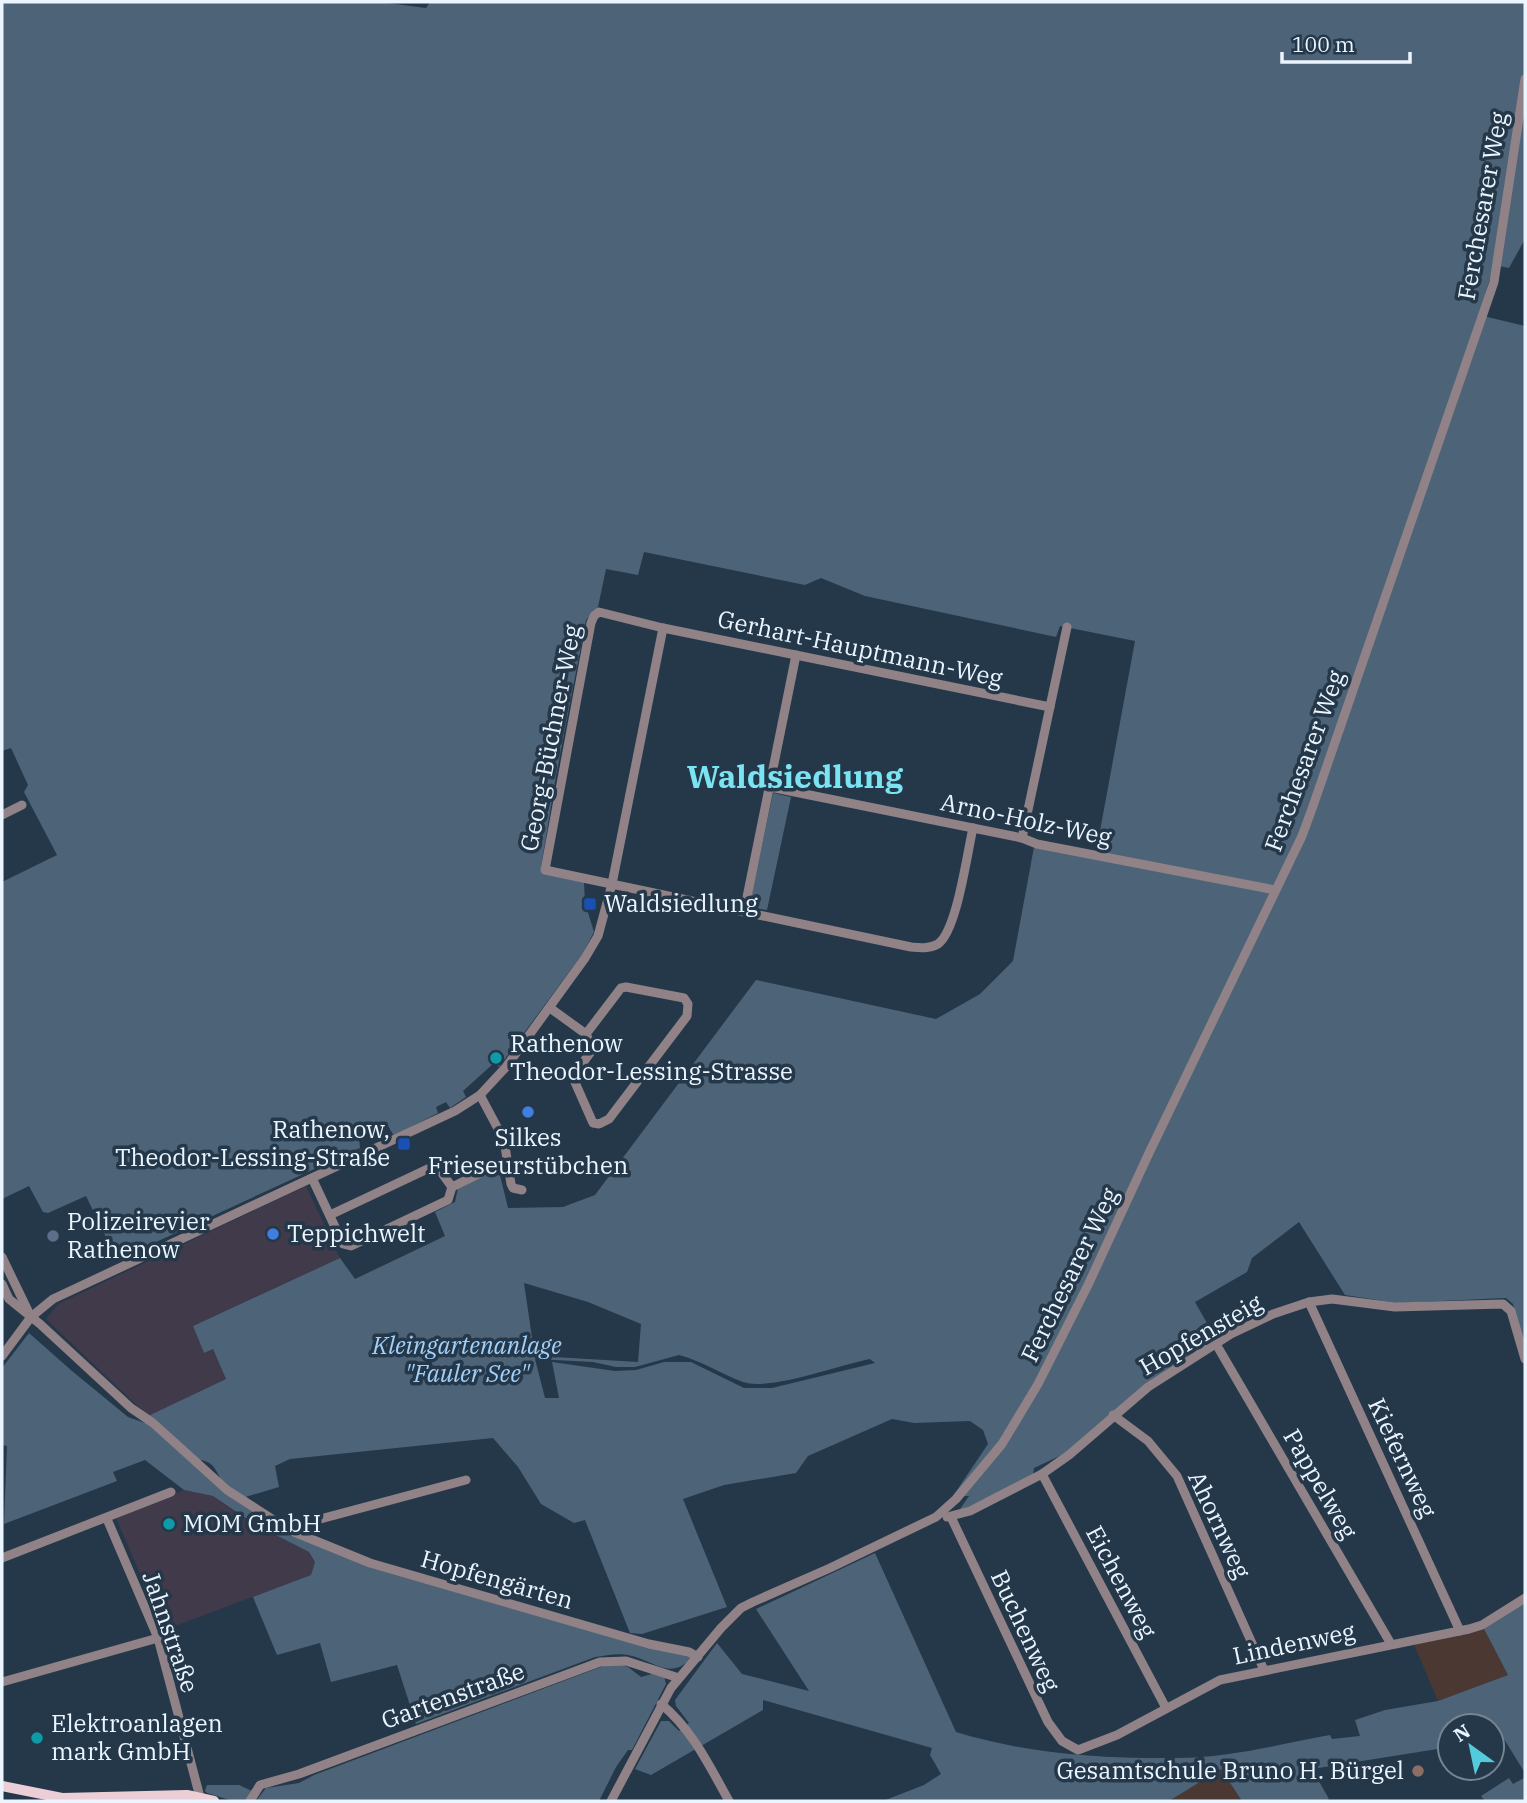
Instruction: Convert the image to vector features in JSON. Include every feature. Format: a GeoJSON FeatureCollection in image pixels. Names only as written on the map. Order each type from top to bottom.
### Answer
{"type":"FeatureCollection","features":[{"type":"Feature","properties":{"kind":"main road"},"geometry":{"type":"LineString","coordinates":[[2,1786],[62,1798],[187,1795],[215,1801]]}},
{"type":"Feature","properties":{"kind":"street","name":"Ferchesarer Weg"},"geometry":{"type":"LineString","coordinates":[[611,1801],[660,1704],[678,1678],[741,1608],[936,1517],[956,1499],[1002,1444],[1038,1384],[1302,836],[1494,282],[1525,79]]}},
{"type":"Feature","properties":{"kind":"street","name":"Georg-Büchner-Weg"},"geometry":{"type":"LineString","coordinates":[[612,884],[545,870],[591,623],[599,612],[663,628]]}},
{"type":"Feature","properties":{"kind":"street"},"geometry":{"type":"LineString","coordinates":[[1022,838],[1067,627]]}},
{"type":"Feature","properties":{"kind":"street"},"geometry":{"type":"LineString","coordinates":[[2,1356],[31,1317],[53,1300],[455,1111],[480,1094],[506,1067],[598,936],[612,884],[663,628]]}},
{"type":"Feature","properties":{"kind":"street","name":"Gerhart-Hauptmann-Weg"},"geometry":{"type":"LineString","coordinates":[[663,628],[1050,707]]}},
{"type":"Feature","properties":{"kind":"street"},"geometry":{"type":"LineString","coordinates":[[744,912],[796,655]]}},
{"type":"Feature","properties":{"kind":"street","name":"Arno-Holz-Weg"},"geometry":{"type":"LineString","coordinates":[[770,786],[1022,838],[1037,844],[1275,890]]}},
{"type":"Feature","properties":{"kind":"street"},"geometry":{"type":"LineString","coordinates":[[2,815],[22,805]]}},
{"type":"Feature","properties":{"kind":"street"},"geometry":{"type":"LineString","coordinates":[[612,884],[911,947],[927,948],[939,943],[948,933],[954,918],[973,828]]}},
{"type":"Feature","properties":{"kind":"street"},"geometry":{"type":"LineString","coordinates":[[550,1008],[586,1034],[593,1049],[576,1072],[574,1080],[593,1123],[599,1124],[609,1119],[687,1016],[688,1004],[684,998],[626,986],[621,988],[586,1034]]}},
{"type":"Feature","properties":{"kind":"street"},"geometry":{"type":"LineString","coordinates":[[480,1094],[504,1140],[511,1184],[513,1188],[522,1190]]}},
{"type":"Feature","properties":{"kind":"street"},"geometry":{"type":"LineString","coordinates":[[312,1178],[343,1244],[351,1246],[448,1200],[452,1187],[507,1160]]}},
{"type":"Feature","properties":{"kind":"street"},"geometry":{"type":"LineString","coordinates":[[330,1215],[436,1165],[452,1187]]}},
{"type":"Feature","properties":{"kind":"street"},"geometry":{"type":"LineString","coordinates":[[2,1257],[31,1317]]}},
{"type":"Feature","properties":{"kind":"street","name":"Hopfengärten"},"geometry":{"type":"LineString","coordinates":[[2,1284],[9,1299],[131,1408],[153,1423],[227,1490],[289,1530],[370,1563],[649,1644],[689,1652],[695,1660]]}},
{"type":"Feature","properties":{"kind":"street","name":"Hopfensteig"},"geometry":{"type":"LineString","coordinates":[[951,1517],[970,1511],[1042,1474],[1069,1455],[1148,1387],[1249,1324],[1309,1303],[1341,1298],[1395,1307],[1503,1304],[1508,1307],[1525,1359]]}},
{"type":"Feature","properties":{"kind":"street","name":"Kiefernweg"},"geometry":{"type":"LineString","coordinates":[[1309,1303],[1460,1631]]}},
{"type":"Feature","properties":{"kind":"street","name":"Pappelweg"},"geometry":{"type":"LineString","coordinates":[[1216,1344],[1391,1644]]}},
{"type":"Feature","properties":{"kind":"street","name":"Ahornweg"},"geometry":{"type":"LineString","coordinates":[[1113,1415],[1148,1441],[1177,1476],[1264,1670]]}},
{"type":"Feature","properties":{"kind":"street","name":"Eichenweg"},"geometry":{"type":"LineString","coordinates":[[1042,1474],[1166,1707]]}},
{"type":"Feature","properties":{"kind":"street"},"geometry":{"type":"LineString","coordinates":[[289,1530],[294,1526],[413,1489],[466,1480]]}},
{"type":"Feature","properties":{"kind":"street"},"geometry":{"type":"LineString","coordinates":[[2,1558],[171,1492]]}},
{"type":"Feature","properties":{"kind":"street","name":"Ferchesarer Weg"},"geometry":{"type":"LineString","coordinates":[[936,1517],[951,1517]]}},
{"type":"Feature","properties":{"kind":"street","name":"Buchenweg"},"geometry":{"type":"LineString","coordinates":[[951,1517],[1048,1723],[1062,1741],[1078,1750]]}},
{"type":"Feature","properties":{"kind":"street","name":"Jahnstraße"},"geometry":{"type":"LineString","coordinates":[[107,1519],[158,1638],[200,1799]]}},
{"type":"Feature","properties":{"kind":"street","name":"Lindenweg"},"geometry":{"type":"LineString","coordinates":[[1078,1750],[1117,1735],[1220,1680],[1460,1631],[1482,1625],[1525,1598]]}},
{"type":"Feature","properties":{"kind":"street"},"geometry":{"type":"LineString","coordinates":[[2,1682],[158,1638]]}},
{"type":"Feature","properties":{"kind":"street","name":"Gartenstraße"},"geometry":{"type":"LineString","coordinates":[[250,1801],[260,1785],[299,1774],[600,1662],[626,1661],[678,1678]]}},
{"type":"Feature","properties":{"kind":"street"},"geometry":{"type":"LineString","coordinates":[[660,1704],[675,1716],[693,1739],[729,1801]]}},
{"type":"Feature","properties":{"kind":"shaded area"},"geometry":{"type":"Polygon","coordinates":[[[306,1186],[340,1258],[193,1326],[204,1352],[213,1349],[226,1379],[148,1416],[46,1319],[58,1304],[306,1186]]]}},
{"type":"Feature","properties":{"kind":"shaded area"},"geometry":{"type":"Polygon","coordinates":[[[184,1490],[213,1496],[256,1525],[309,1552],[315,1562],[311,1575],[164,1630],[116,1518],[184,1490]]]}},
{"type":"Feature","properties":{"kind":"shaded area"},"geometry":{"type":"Polygon","coordinates":[[[1483,1627],[1508,1675],[1438,1701],[1413,1642],[1483,1627]]]}},
{"type":"Feature","properties":{"kind":"shaded area"},"geometry":{"type":"Polygon","coordinates":[[[1221,1769],[1242,1801],[1169,1801],[1221,1769]]]}},
{"type":"Feature","properties":{"kind":"green space","name":"Kleingartenanlage \"Fauler See\""},"geometry":{"type":"Polygon","coordinates":[[[2,2],[380,2],[426,8],[430,2],[1525,2],[1525,239],[1509,268],[1494,265],[1479,315],[1525,326],[1525,1346],[1513,1304],[1506,1298],[1397,1303],[1345,1295],[1299,1222],[1252,1258],[1247,1272],[1195,1302],[1216,1339],[1142,1387],[1066,1453],[1034,1468],[1033,1475],[958,1512],[969,1496],[953,1496],[988,1444],[983,1430],[970,1421],[914,1423],[892,1419],[808,1456],[796,1473],[724,1485],[683,1499],[727,1607],[642,1634],[630,1633],[585,1520],[574,1523],[541,1504],[518,1467],[493,1438],[290,1459],[275,1466],[279,1487],[242,1498],[223,1483],[213,1466],[199,1460],[155,1419],[148,1416],[226,1379],[213,1349],[204,1353],[193,1326],[340,1258],[355,1279],[445,1236],[435,1212],[455,1202],[458,1188],[498,1167],[508,1208],[563,1207],[595,1195],[756,980],[936,1019],[980,994],[1013,961],[1034,847],[1095,858],[1135,641],[1060,626],[1056,637],[865,596],[821,578],[805,585],[644,552],[638,575],[606,569],[598,607],[586,620],[541,867],[584,882],[585,903],[594,932],[583,953],[499,1067],[494,1063],[463,1091],[466,1097],[450,1108],[446,1102],[436,1107],[438,1113],[394,1136],[387,1124],[359,1137],[360,1148],[117,1260],[86,1196],[48,1213],[43,1212],[29,1186],[2,1199],[2,882],[57,855],[24,792],[28,785],[11,748],[2,751],[2,2]],[[524,1283],[535,1358],[638,1362],[641,1324],[588,1302],[524,1283]],[[679,1355],[635,1367],[535,1359],[545,1398],[559,1398],[552,1362],[615,1371],[636,1370],[664,1362],[691,1362],[744,1388],[772,1388],[875,1363],[870,1359],[787,1380],[755,1384],[743,1382],[679,1355]]]}},
{"type":"Feature","properties":{"kind":"green space"},"geometry":{"type":"Polygon","coordinates":[[[773,793],[791,797],[767,910],[749,907],[773,793]]]}},
{"type":"Feature","properties":{"kind":"green space"},"geometry":{"type":"Polygon","coordinates":[[[29,1333],[128,1417],[148,1424],[223,1492],[321,1546],[692,1657],[684,1664],[669,1669],[628,1655],[595,1657],[416,1724],[397,1665],[331,1682],[320,1643],[277,1655],[253,1597],[311,1575],[315,1562],[309,1552],[256,1525],[213,1496],[184,1490],[145,1460],[113,1472],[117,1481],[4,1524],[7,1446],[2,1445],[2,1368],[29,1333]]]}},
{"type":"Feature","properties":{"kind":"green space"},"geometry":{"type":"Polygon","coordinates":[[[875,1553],[956,1732],[1066,1754],[1150,1758],[1235,1753],[1330,1735],[1332,1739],[1360,1736],[1355,1720],[1385,1710],[1438,1701],[1508,1675],[1483,1627],[1525,1601],[1525,1773],[1506,1742],[1506,1712],[1436,1712],[1436,1749],[1312,1769],[1329,1799],[1325,1801],[1242,1801],[1221,1769],[1169,1801],[883,1801],[924,1785],[941,1774],[930,1755],[932,1748],[763,1700],[763,1710],[651,1775],[635,1769],[661,1721],[669,1721],[679,1731],[689,1723],[676,1706],[675,1700],[717,1643],[742,1674],[809,1691],[756,1609],[875,1553]]]}},
{"type":"Feature","properties":{"kind":"green space"},"geometry":{"type":"Polygon","coordinates":[[[615,1663],[628,1667],[641,1677],[652,1674],[664,1676],[666,1684],[632,1750],[628,1750],[616,1767],[599,1801],[256,1801],[266,1788],[299,1783],[314,1775],[615,1663]]]}},
{"type":"Feature","properties":{"kind":"green space"},"geometry":{"type":"Polygon","coordinates":[[[1509,1778],[1513,1784],[1524,1778],[1525,1801],[1485,1801],[1481,1796],[1509,1778]]]}},
{"type":"Feature","properties":{"kind":"green space"},"geometry":{"type":"Polygon","coordinates":[[[207,1785],[239,1785],[252,1791],[245,1801],[233,1801],[207,1793],[207,1785]]]}},
{"type":"Feature","properties":{"kind":"place","name":"Waldsiedlung"},"geometry":{"type":"Point","coordinates":[590,904]}},
{"type":"Feature","properties":{"kind":"place","name":"Rathenow Theodor-Lessing-Strasse"},"geometry":{"type":"Point","coordinates":[496,1058]}},
{"type":"Feature","properties":{"kind":"place","name":"Silkes Frieseurstübchen"},"geometry":{"type":"Point","coordinates":[528,1112]}},
{"type":"Feature","properties":{"kind":"place","name":"Rathenow, Theodor-Lessing-Straße"},"geometry":{"type":"Point","coordinates":[404,1144]}},
{"type":"Feature","properties":{"kind":"place","name":"Teppichwelt"},"geometry":{"type":"Point","coordinates":[273,1234]}},
{"type":"Feature","properties":{"kind":"place","name":"Polizeirevier Rathenow"},"geometry":{"type":"Point","coordinates":[53,1236]}},
{"type":"Feature","properties":{"kind":"place","name":"MOM GmbH"},"geometry":{"type":"Point","coordinates":[169,1524]}},
{"type":"Feature","properties":{"kind":"place","name":"Elektroanlagen mark GmbH"},"geometry":{"type":"Point","coordinates":[37,1738]}},
{"type":"Feature","properties":{"kind":"place","name":"Gesamtschule Bruno H. Bürgel"},"geometry":{"type":"Point","coordinates":[1418,1771]}},
{"type":"Feature","properties":{"kind":"district","name":"Waldsiedlung"},"geometry":{"type":"Point","coordinates":[795,777]}}]}
